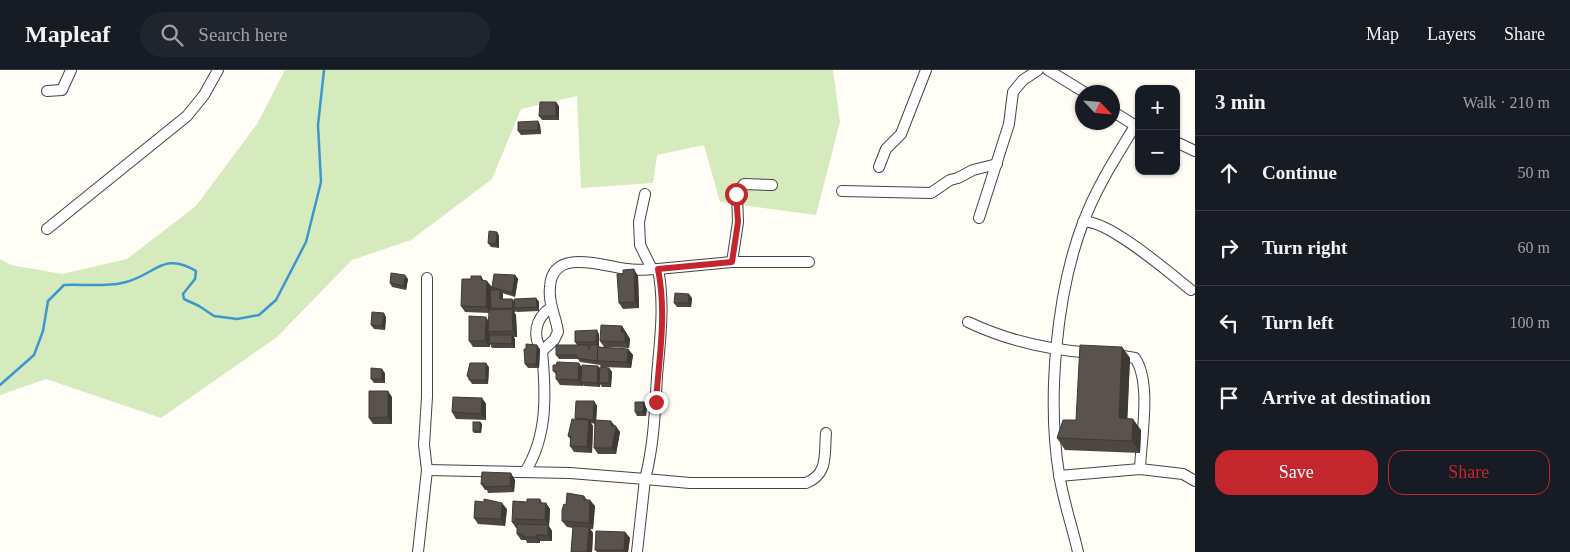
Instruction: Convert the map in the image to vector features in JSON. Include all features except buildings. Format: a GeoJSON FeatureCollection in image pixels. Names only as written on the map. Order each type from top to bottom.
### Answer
{"type":"FeatureCollection","features":[{"type":"Feature","properties":{"kind":"street"},"geometry":{"type":"LineString","coordinates":[[48,91],[58,92],[62,90],[71,70]]}},
{"type":"Feature","properties":{"kind":"street"},"geometry":{"type":"LineString","coordinates":[[47,229],[187,116],[217,76],[218,70]]}},
{"type":"Feature","properties":{"kind":"street"},"geometry":{"type":"LineString","coordinates":[[879,167],[886,149],[901,134],[926,70]]}},
{"type":"Feature","properties":{"kind":"street"},"geometry":{"type":"LineString","coordinates":[[979,218],[1009,124],[1013,92],[1023,80],[1038,70]]}},
{"type":"Feature","properties":{"kind":"street"},"geometry":{"type":"LineString","coordinates":[[1052,71],[1075,86]]}},
{"type":"Feature","properties":{"kind":"street"},"geometry":{"type":"LineString","coordinates":[[1120,116],[1135,126]]}},
{"type":"Feature","properties":{"kind":"street"},"geometry":{"type":"LineString","coordinates":[[1078,552],[1059,476],[1054,422],[1064,290],[1083,222],[1105,175],[1135,130]]}},
{"type":"Feature","properties":{"kind":"street"},"geometry":{"type":"LineString","coordinates":[[1180,144],[1195,151]]}},
{"type":"Feature","properties":{"kind":"street"},"geometry":{"type":"LineString","coordinates":[[842,192],[931,192],[950,180],[973,170],[997,164]]}},
{"type":"Feature","properties":{"kind":"street"},"geometry":{"type":"LineString","coordinates":[[732,262],[738,222],[736,194],[744,184],[772,185]]}},
{"type":"Feature","properties":{"kind":"street"},"geometry":{"type":"LineString","coordinates":[[637,552],[645,479],[650,459],[661,346],[663,292],[655,269],[640,245],[639,222],[645,194]]}},
{"type":"Feature","properties":{"kind":"street"},"geometry":{"type":"LineString","coordinates":[[1083,222],[1097,224],[1114,232],[1191,290]]}},
{"type":"Feature","properties":{"kind":"street"},"geometry":{"type":"LineString","coordinates":[[542,351],[554,340],[558,332],[550,308],[550,285],[554,272],[560,266],[576,261],[628,270],[732,262],[809,262]]}},
{"type":"Feature","properties":{"kind":"street"},"geometry":{"type":"LineString","coordinates":[[418,552],[427,470],[424,444],[427,396],[427,278]]}},
{"type":"Feature","properties":{"kind":"street"},"geometry":{"type":"LineString","coordinates":[[525,472],[535,456],[542,428],[546,383],[542,351],[537,339],[537,324],[541,315],[550,308]]}},
{"type":"Feature","properties":{"kind":"street"},"geometry":{"type":"LineString","coordinates":[[968,322],[994,334],[1058,351],[1126,355],[1135,358],[1145,384],[1140,469]]}},
{"type":"Feature","properties":{"kind":"street"},"geometry":{"type":"LineString","coordinates":[[427,470],[570,473],[690,483],[806,483],[815,479],[822,471],[826,433]]}},
{"type":"Feature","properties":{"kind":"street"},"geometry":{"type":"LineString","coordinates":[[535,456],[539,473]]}},
{"type":"Feature","properties":{"kind":"street"},"geometry":{"type":"LineString","coordinates":[[1059,476],[1140,469],[1183,474],[1194,483]]}},
{"type":"Feature","properties":{"kind":"green space"},"geometry":{"type":"Polygon","coordinates":[[[285,70],[833,70],[840,122],[816,215],[720,202],[704,145],[657,155],[653,183],[581,188],[577,96],[521,109],[492,179],[411,240],[352,260],[277,337],[161,418],[46,379],[0,395],[0,259],[11,265],[62,274],[127,259],[196,206],[257,124],[285,70]]]}},
{"type":"Feature","properties":{"kind":"waterway"},"geometry":{"type":"LineString","coordinates":[[0,385],[34,355],[43,331],[48,301],[64,285],[122,283],[133,280],[158,267],[175,263],[196,271],[195,279],[183,294],[184,299],[214,316],[237,319],[259,315],[276,300],[306,242],[321,182],[318,125],[324,70]]}},
{"type":"Feature","properties":{"kind":"route"},"geometry":{"type":"LineString","coordinates":[[656,402],[663,311],[663,292],[658,269],[732,262],[738,222],[736,194]]}}]}
